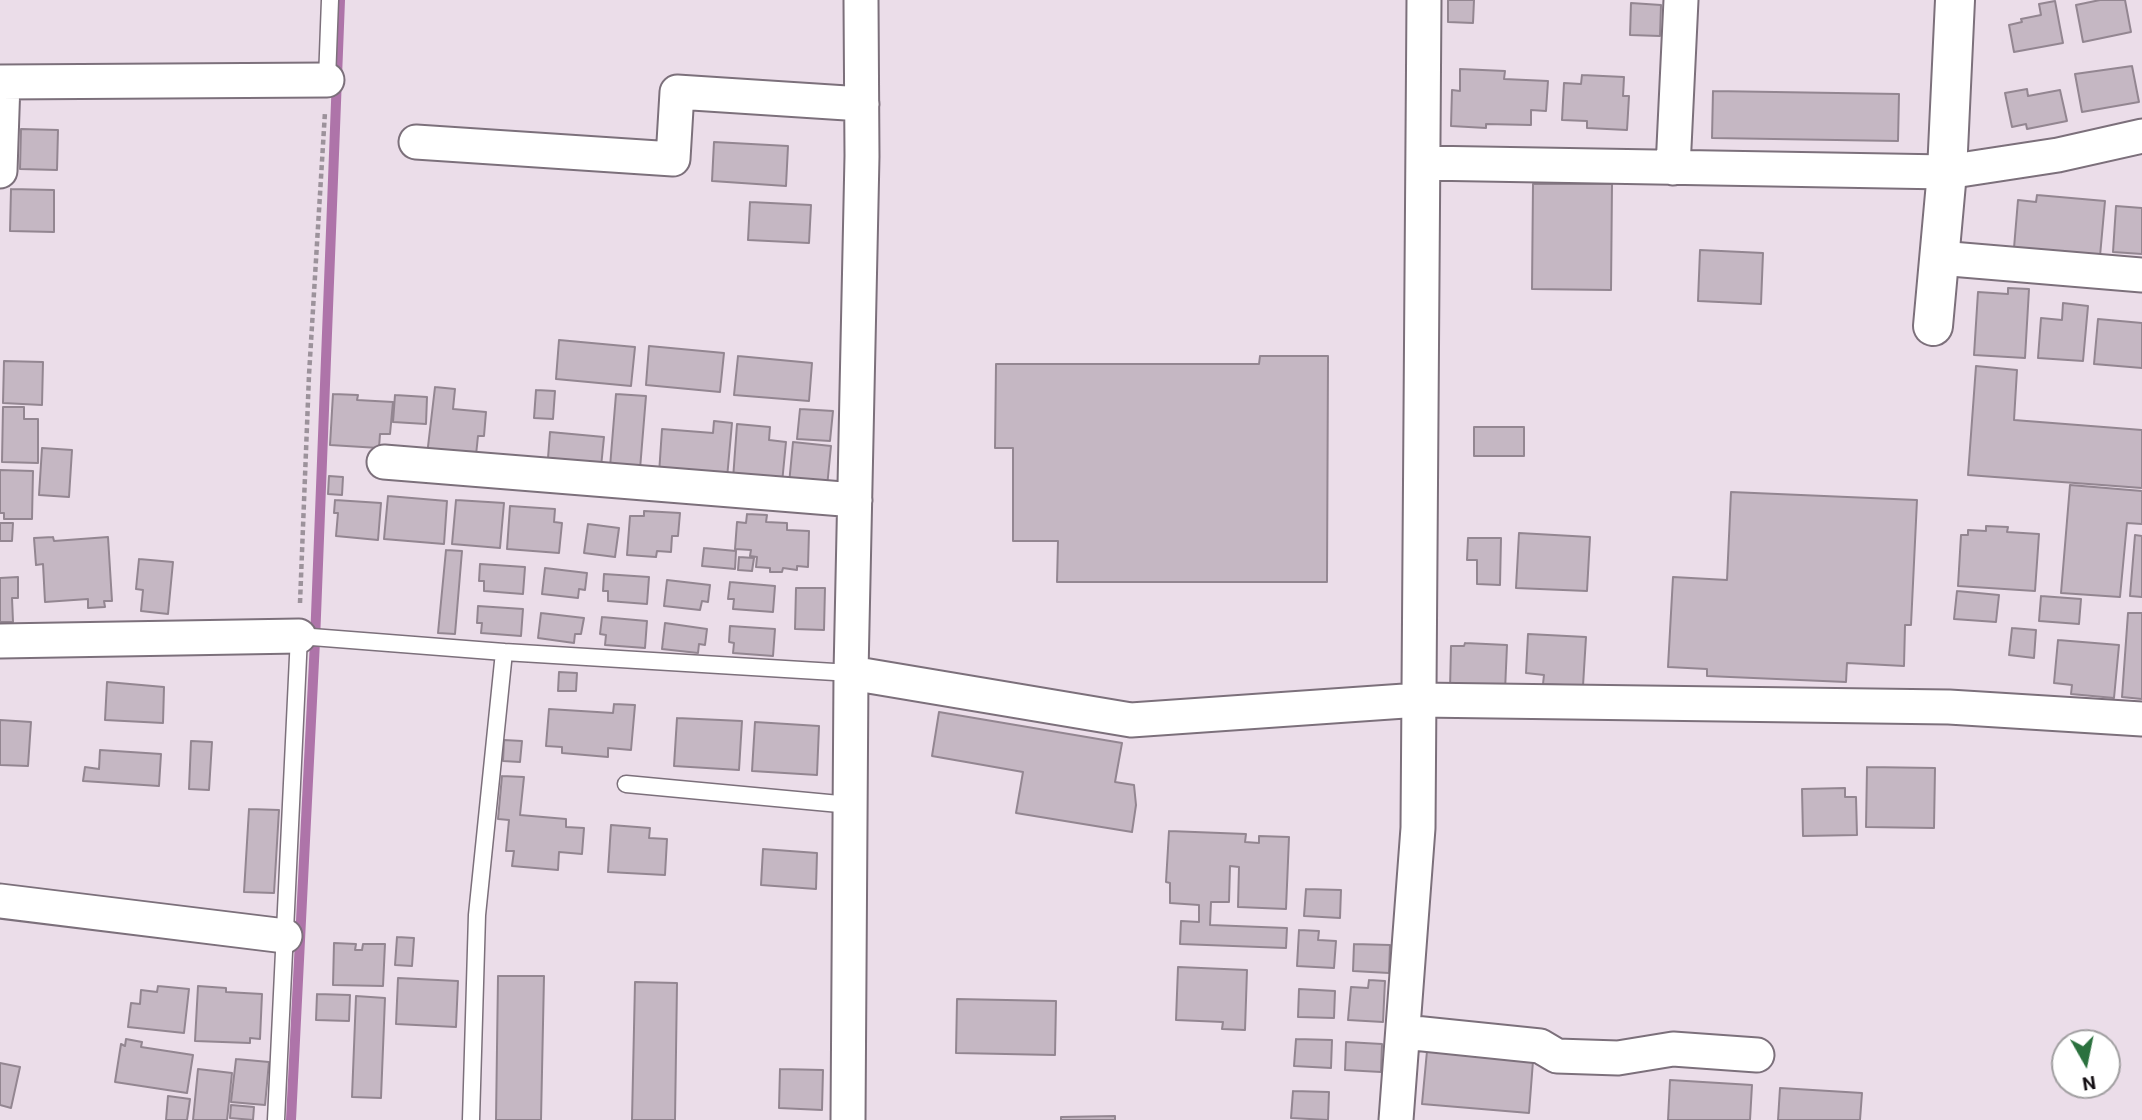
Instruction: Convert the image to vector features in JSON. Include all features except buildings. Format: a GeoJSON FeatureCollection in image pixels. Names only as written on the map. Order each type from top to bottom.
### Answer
{"type":"FeatureCollection","features":[{"type":"Feature","properties":{"kind":"street"},"geometry":{"type":"LineString","coordinates":[[848,1120],[851,673],[862,104],[861,0]]}},
{"type":"Feature","properties":{"kind":"street"},"geometry":{"type":"LineString","coordinates":[[1396,1120],[1418,828],[1424,0]]}},
{"type":"Feature","properties":{"kind":"street"},"geometry":{"type":"LineString","coordinates":[[1673,169],[1681,0]]}},
{"type":"Feature","properties":{"kind":"street"},"geometry":{"type":"LineString","coordinates":[[1933,326],[1947,172],[1955,0]]}},
{"type":"Feature","properties":{"kind":"street"},"geometry":{"type":"LineString","coordinates":[[0,172],[2,82],[327,80]]}},
{"type":"Feature","properties":{"kind":"street"},"geometry":{"type":"LineString","coordinates":[[416,142],[673,159],[677,92],[862,104]]}},
{"type":"Feature","properties":{"kind":"street"},"geometry":{"type":"LineString","coordinates":[[1423,163],[1947,172],[2058,155],[2142,136]]}},
{"type":"Feature","properties":{"kind":"street"},"geometry":{"type":"LineString","coordinates":[[1938,258],[2142,275]]}},
{"type":"Feature","properties":{"kind":"street"},"geometry":{"type":"LineString","coordinates":[[384,462],[855,500]]}},
{"type":"Feature","properties":{"kind":"street"},"geometry":{"type":"LineString","coordinates":[[0,640],[299,636]]}},
{"type":"Feature","properties":{"kind":"street"},"geometry":{"type":"LineString","coordinates":[[851,673],[1131,720],[1419,700],[1949,707],[2142,719]]}},
{"type":"Feature","properties":{"kind":"street"},"geometry":{"type":"LineString","coordinates":[[0,901],[285,936]]}},
{"type":"Feature","properties":{"kind":"street"},"geometry":{"type":"LineString","coordinates":[[1404,1032],[1540,1046],[1557,1056],[1618,1058],[1673,1049],[1757,1055]]}},
{"type":"Feature","properties":{"kind":"lane"},"geometry":{"type":"LineString","coordinates":[[327,80],[330,0]]}},
{"type":"Feature","properties":{"kind":"lane"},"geometry":{"type":"LineString","coordinates":[[276,1120],[299,636],[504,652],[851,673]]}},
{"type":"Feature","properties":{"kind":"lane"},"geometry":{"type":"LineString","coordinates":[[471,1120],[477,915],[504,652]]}},
{"type":"Feature","properties":{"kind":"lane"},"geometry":{"type":"LineString","coordinates":[[626,784],[850,805]]}},
{"type":"Feature","properties":{"kind":"path"},"geometry":{"type":"LineString","coordinates":[[299,636],[309,375],[327,80]]}},
{"type":"Feature","properties":{"kind":"waterway"},"geometry":{"type":"LineString","coordinates":[[291,1120],[315,641],[340,0]]}}]}
